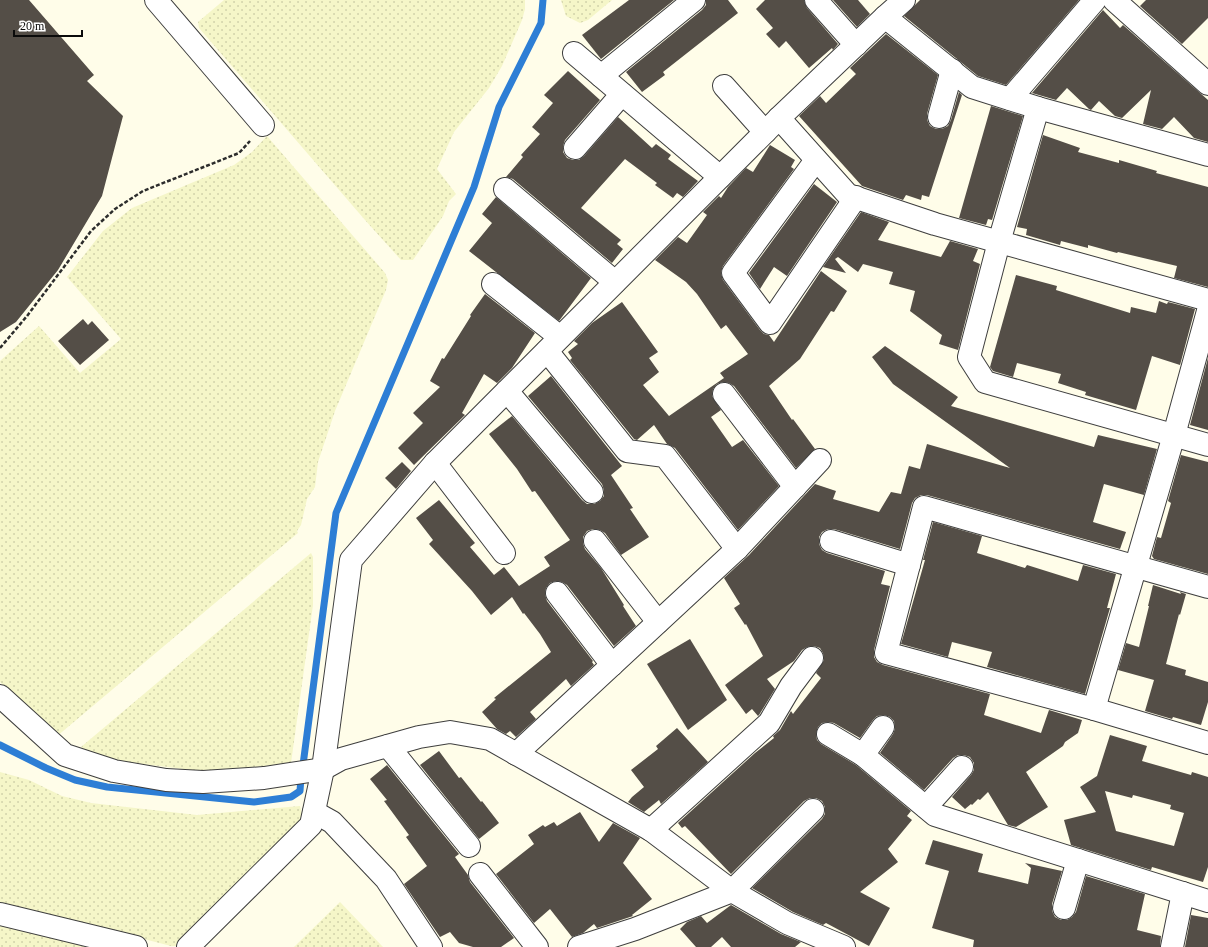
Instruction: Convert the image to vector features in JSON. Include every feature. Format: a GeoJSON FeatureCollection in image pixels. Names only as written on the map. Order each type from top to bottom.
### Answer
{"type":"FeatureCollection","features":[{"type":"Feature","properties":{"kind":"street"},"geometry":{"type":"LineString","coordinates":[[156,0],[263,125]]}},
{"type":"Feature","properties":{"kind":"street"},"geometry":{"type":"LineString","coordinates":[[601,76],[694,0]]}},
{"type":"Feature","properties":{"kind":"street"},"geometry":{"type":"LineString","coordinates":[[816,0],[856,45]]}},
{"type":"Feature","properties":{"kind":"street"},"geometry":{"type":"LineString","coordinates":[[188,947],[311,825],[323,769],[351,560],[435,463],[772,125],[904,0]]}},
{"type":"Feature","properties":{"kind":"street"},"geometry":{"type":"LineString","coordinates":[[1010,99],[1095,0]]}},
{"type":"Feature","properties":{"kind":"street"},"geometry":{"type":"LineString","coordinates":[[1114,0],[1208,84]]}},
{"type":"Feature","properties":{"kind":"street"},"geometry":{"type":"LineString","coordinates":[[885,17],[972,87],[1038,108],[1208,156]]}},
{"type":"Feature","properties":{"kind":"street"},"geometry":{"type":"LineString","coordinates":[[574,53],[720,177]]}},
{"type":"Feature","properties":{"kind":"street"},"geometry":{"type":"LineString","coordinates":[[939,117],[952,70]]}},
{"type":"Feature","properties":{"kind":"street"},"geometry":{"type":"LineString","coordinates":[[724,86],[816,160],[848,195],[935,224],[1208,300]]}},
{"type":"Feature","properties":{"kind":"street"},"geometry":{"type":"LineString","coordinates":[[575,148],[622,94]]}},
{"type":"Feature","properties":{"kind":"street"},"geometry":{"type":"LineString","coordinates":[[1038,108],[999,242],[969,357],[984,382],[1208,445]]}},
{"type":"Feature","properties":{"kind":"street"},"geometry":{"type":"LineString","coordinates":[[816,160],[733,273],[770,324],[856,198]]}},
{"type":"Feature","properties":{"kind":"street"},"geometry":{"type":"LineString","coordinates":[[505,189],[615,282]]}},
{"type":"Feature","properties":{"kind":"street"},"geometry":{"type":"LineString","coordinates":[[493,284],[553,344],[627,451],[666,456],[737,549]]}},
{"type":"Feature","properties":{"kind":"street"},"geometry":{"type":"LineString","coordinates":[[1094,709],[1174,435],[1208,311]]}},
{"type":"Feature","properties":{"kind":"street"},"geometry":{"type":"LineString","coordinates":[[508,391],[592,492]]}},
{"type":"Feature","properties":{"kind":"street"},"geometry":{"type":"LineString","coordinates":[[724,394],[796,487]]}},
{"type":"Feature","properties":{"kind":"street"},"geometry":{"type":"LineString","coordinates":[[516,754],[737,549],[820,460]]}},
{"type":"Feature","properties":{"kind":"street"},"geometry":{"type":"LineString","coordinates":[[435,463],[504,553]]}},
{"type":"Feature","properties":{"kind":"street"},"geometry":{"type":"LineString","coordinates":[[1208,587],[924,507],[886,653],[1094,709],[1208,743]]}},
{"type":"Feature","properties":{"kind":"street"},"geometry":{"type":"LineString","coordinates":[[595,541],[658,622]]}},
{"type":"Feature","properties":{"kind":"street"},"geometry":{"type":"LineString","coordinates":[[831,541],[909,565]]}},
{"type":"Feature","properties":{"kind":"street"},"geometry":{"type":"LineString","coordinates":[[557,593],[612,665]]}},
{"type":"Feature","properties":{"kind":"street"},"geometry":{"type":"LineString","coordinates":[[651,830],[769,723],[791,686],[812,658]]}},
{"type":"Feature","properties":{"kind":"street"},"geometry":{"type":"LineString","coordinates":[[0,696],[65,755],[114,771],[166,780],[203,782],[264,778],[323,769],[341,759],[419,737],[450,732],[490,739],[651,830],[732,891],[787,923],[844,947]]}},
{"type":"Feature","properties":{"kind":"street"},"geometry":{"type":"LineString","coordinates":[[863,755],[883,727]]}},
{"type":"Feature","properties":{"kind":"street"},"geometry":{"type":"LineString","coordinates":[[828,734],[863,755],[935,815],[1208,901]]}},
{"type":"Feature","properties":{"kind":"street"},"geometry":{"type":"LineString","coordinates":[[388,746],[469,846]]}},
{"type":"Feature","properties":{"kind":"street"},"geometry":{"type":"LineString","coordinates":[[926,807],[962,767]]}},
{"type":"Feature","properties":{"kind":"street"},"geometry":{"type":"LineString","coordinates":[[579,947],[635,929],[732,891],[813,810]]}},
{"type":"Feature","properties":{"kind":"street"},"geometry":{"type":"LineString","coordinates":[[314,812],[332,822],[386,879],[431,946]]}},
{"type":"Feature","properties":{"kind":"street"},"geometry":{"type":"LineString","coordinates":[[1064,908],[1078,860]]}},
{"type":"Feature","properties":{"kind":"street"},"geometry":{"type":"LineString","coordinates":[[480,874],[537,947]]}},
{"type":"Feature","properties":{"kind":"street"},"geometry":{"type":"LineString","coordinates":[[1172,947],[1183,893]]}},
{"type":"Feature","properties":{"kind":"street"},"geometry":{"type":"LineString","coordinates":[[0,914],[136,947]]}},
{"type":"Feature","properties":{"kind":"path"},"geometry":{"type":"LineString","coordinates":[[0,348],[27,316],[91,231],[116,209],[143,191],[239,153],[263,125]]}},
{"type":"Feature","properties":{"kind":"green space"},"geometry":{"type":"Polygon","coordinates":[[[224,0],[525,0],[525,9],[522,20],[502,66],[489,88],[454,132],[437,169],[456,194],[449,201],[443,216],[413,260],[401,260],[199,28],[198,22],[224,0]]]}},
{"type":"Feature","properties":{"kind":"green space"},"geometry":{"type":"Polygon","coordinates":[[[561,0],[612,0],[588,20],[580,23],[566,16],[561,0]]]}},
{"type":"Feature","properties":{"kind":"green space"},"geometry":{"type":"Polygon","coordinates":[[[267,136],[385,273],[388,280],[386,290],[335,411],[318,462],[315,487],[307,499],[301,525],[297,531],[298,533],[56,737],[0,682],[0,361],[39,326],[80,373],[121,339],[67,277],[103,231],[132,208],[234,165],[252,152],[267,136]]]}},
{"type":"Feature","properties":{"kind":"green space"},"geometry":{"type":"Polygon","coordinates":[[[311,553],[313,557],[313,605],[291,763],[208,772],[127,762],[91,755],[81,747],[311,553]]]}},
{"type":"Feature","properties":{"kind":"green space"},"geometry":{"type":"Polygon","coordinates":[[[0,772],[29,780],[62,796],[91,803],[197,815],[300,806],[302,814],[297,827],[177,946],[171,946],[0,902],[0,772]]]}},
{"type":"Feature","properties":{"kind":"green space"},"geometry":{"type":"Polygon","coordinates":[[[340,902],[383,947],[294,947],[340,902]]]}},
{"type":"Feature","properties":{"kind":"green space"},"geometry":{"type":"Polygon","coordinates":[[[0,922],[96,947],[0,947],[0,922]]]}},
{"type":"Feature","properties":{"kind":"building"},"geometry":{"type":"Polygon","coordinates":[[[0,0],[29,0],[94,75],[87,81],[123,116],[102,196],[58,270],[16,322],[0,332],[0,0]]]}},
{"type":"Feature","properties":{"kind":"building"},"geometry":{"type":"Polygon","coordinates":[[[629,0],[674,0],[601,59],[582,35],[629,0]]]}},
{"type":"Feature","properties":{"kind":"building"},"geometry":{"type":"Polygon","coordinates":[[[706,0],[728,0],[738,13],[663,72],[665,75],[642,92],[626,72],[702,10],[706,5],[706,0]]]}},
{"type":"Feature","properties":{"kind":"building"},"geometry":{"type":"Polygon","coordinates":[[[765,0],[804,0],[807,8],[838,44],[833,50],[832,48],[809,68],[786,41],[779,48],[766,34],[773,28],[756,9],[765,0]]]}},
{"type":"Feature","properties":{"kind":"building"},"geometry":{"type":"Polygon","coordinates":[[[833,0],[858,0],[870,14],[857,27],[833,0]]]}},
{"type":"Feature","properties":{"kind":"building"},"geometry":{"type":"Polygon","coordinates":[[[920,0],[1079,0],[1006,85],[978,76],[904,16],[920,0]]]}},
{"type":"Feature","properties":{"kind":"building"},"geometry":{"type":"Polygon","coordinates":[[[1146,0],[1208,0],[1208,18],[1182,44],[1140,6],[1146,0]]]}},
{"type":"Feature","properties":{"kind":"building"},"geometry":{"type":"Polygon","coordinates":[[[1103,10],[1120,28],[1123,25],[1208,100],[1208,142],[1194,138],[1174,117],[1162,129],[1143,124],[1151,90],[1122,118],[1115,116],[1099,101],[1091,110],[1089,109],[1067,88],[1056,100],[1032,93],[1103,10]]]}},
{"type":"Feature","properties":{"kind":"building"},"geometry":{"type":"Polygon","coordinates":[[[886,34],[938,75],[927,114],[927,120],[930,126],[936,129],[942,129],[948,126],[959,92],[962,95],[929,197],[922,195],[921,200],[906,195],[903,200],[862,186],[799,116],[820,96],[826,103],[856,74],[850,68],[886,34]]]}},
{"type":"Feature","properties":{"kind":"building"},"geometry":{"type":"Polygon","coordinates":[[[568,71],[600,100],[565,140],[563,152],[567,158],[579,160],[584,156],[618,117],[652,148],[656,144],[671,155],[668,159],[698,181],[683,197],[677,193],[673,198],[655,185],[657,183],[625,159],[581,208],[621,240],[617,244],[623,249],[612,263],[513,179],[506,177],[523,157],[521,155],[540,134],[532,127],[553,103],[544,95],[568,71]]]}},
{"type":"Feature","properties":{"kind":"building"},"geometry":{"type":"Polygon","coordinates":[[[991,106],[1023,116],[992,220],[988,219],[986,225],[959,218],[991,106]]]}},
{"type":"Feature","properties":{"kind":"building"},"geometry":{"type":"Polygon","coordinates":[[[1043,135],[1080,148],[1078,152],[1119,163],[1119,160],[1157,171],[1156,173],[1208,187],[1208,287],[1174,278],[1177,266],[1088,245],[1088,248],[1061,241],[1060,245],[1026,235],[1027,229],[1017,227],[1043,135]]]}},
{"type":"Feature","properties":{"kind":"building"},"geometry":{"type":"Polygon","coordinates":[[[770,145],[795,160],[791,167],[794,169],[723,266],[721,273],[723,280],[760,330],[764,334],[769,335],[774,342],[821,271],[847,291],[834,312],[831,311],[800,359],[769,386],[792,420],[793,419],[815,449],[796,468],[734,386],[723,382],[717,384],[713,389],[712,396],[721,410],[711,417],[732,447],[743,440],[779,486],[738,530],[675,448],[667,444],[654,425],[637,440],[634,439],[570,360],[572,358],[568,352],[578,344],[574,341],[592,323],[622,302],[658,352],[649,358],[659,372],[643,385],[669,416],[724,378],[720,373],[748,354],[726,325],[721,329],[697,294],[686,282],[655,260],[678,237],[687,243],[707,215],[703,212],[719,196],[721,198],[728,187],[746,168],[753,172],[770,145]]]}},
{"type":"Feature","properties":{"kind":"building"},"geometry":{"type":"Polygon","coordinates":[[[814,184],[837,202],[787,276],[774,267],[760,289],[749,273],[814,184]]]}},
{"type":"Feature","properties":{"kind":"building"},"geometry":{"type":"Polygon","coordinates":[[[496,197],[591,278],[559,321],[469,251],[492,223],[482,214],[496,197]]]}},
{"type":"Feature","properties":{"kind":"building"},"geometry":{"type":"Polygon","coordinates":[[[861,212],[889,222],[878,240],[941,257],[950,241],[978,249],[973,261],[980,264],[958,350],[939,344],[942,335],[910,311],[915,291],[889,284],[893,272],[863,264],[858,272],[838,257],[835,259],[846,273],[823,267],[861,212]]]}},
{"type":"Feature","properties":{"kind":"building"},"geometry":{"type":"Polygon","coordinates":[[[1016,275],[1057,286],[1056,290],[1130,313],[1131,307],[1156,313],[1159,301],[1195,309],[1180,365],[1152,356],[1136,410],[1085,395],[1086,392],[1058,383],[1061,374],[1017,363],[1013,377],[993,371],[990,367],[1016,275]]]}},
{"type":"Feature","properties":{"kind":"building"},"geometry":{"type":"Polygon","coordinates":[[[485,294],[535,333],[512,368],[497,383],[484,374],[462,413],[465,415],[414,465],[398,448],[423,423],[413,413],[440,387],[430,381],[442,358],[444,359],[471,316],[470,315],[485,294]]]}},
{"type":"Feature","properties":{"kind":"building"},"geometry":{"type":"Polygon","coordinates":[[[83,319],[88,325],[92,321],[109,340],[80,365],[58,341],[83,319]]]}},
{"type":"Feature","properties":{"kind":"building"},"geometry":{"type":"Polygon","coordinates":[[[885,346],[958,397],[951,406],[1094,447],[1098,435],[1157,449],[1144,495],[1104,484],[1093,522],[1126,532],[1120,549],[927,495],[921,495],[915,498],[912,503],[900,549],[834,529],[828,529],[822,532],[819,537],[819,544],[822,550],[827,553],[885,571],[881,584],[890,586],[874,650],[874,657],[877,662],[883,665],[990,694],[984,715],[1041,733],[1049,710],[1082,720],[1078,733],[1065,742],[1063,746],[1026,772],[1048,807],[1016,827],[1008,825],[988,792],[980,800],[978,799],[965,809],[952,797],[974,770],[974,763],[970,757],[958,755],[953,758],[924,790],[880,753],[895,729],[894,721],[890,717],[884,715],[877,716],[860,738],[834,723],[822,723],[818,727],[816,734],[817,740],[821,744],[856,765],[911,811],[907,816],[912,820],[888,849],[898,862],[860,892],[890,908],[869,946],[826,923],[823,925],[793,912],[752,888],[822,819],[825,814],[825,807],[822,801],[816,798],[810,798],[804,801],[731,874],[685,826],[682,828],[678,823],[755,753],[774,738],[773,736],[780,730],[791,711],[793,714],[821,678],[816,673],[824,660],[823,653],[820,648],[814,646],[807,647],[802,650],[794,661],[767,679],[775,689],[759,715],[758,716],[752,709],[746,714],[725,685],[763,656],[746,624],[745,625],[734,608],[740,604],[724,578],[749,555],[815,484],[836,491],[833,499],[879,512],[891,492],[901,494],[909,466],[920,469],[927,444],[1010,468],[893,384],[872,357],[885,346]]]}},
{"type":"Feature","properties":{"kind":"building"},"geometry":{"type":"Polygon","coordinates":[[[1208,358],[1208,430],[1190,425],[1208,358]]]}},
{"type":"Feature","properties":{"kind":"building"},"geometry":{"type":"Polygon","coordinates":[[[551,376],[622,466],[611,475],[633,508],[630,509],[649,537],[621,555],[605,533],[600,530],[593,529],[587,531],[583,537],[585,549],[601,568],[636,626],[614,646],[567,585],[556,581],[550,583],[546,588],[545,594],[547,601],[593,661],[592,662],[594,665],[571,686],[566,679],[530,712],[536,719],[516,737],[510,731],[506,734],[497,729],[482,712],[496,699],[494,698],[551,652],[540,634],[524,613],[523,614],[512,597],[491,615],[472,591],[429,544],[433,540],[416,518],[439,500],[475,543],[470,547],[494,575],[504,567],[519,586],[550,566],[544,557],[570,540],[535,491],[532,492],[517,469],[489,434],[512,416],[582,500],[587,504],[594,504],[600,501],[604,496],[602,484],[528,396],[551,376]]]}},
{"type":"Feature","properties":{"kind":"building"},"geometry":{"type":"Polygon","coordinates":[[[1181,455],[1208,462],[1208,574],[1154,559],[1152,556],[1157,537],[1161,538],[1171,503],[1168,501],[1181,455]]]}},
{"type":"Feature","properties":{"kind":"building"},"geometry":{"type":"Polygon","coordinates":[[[402,462],[411,471],[396,489],[385,478],[402,462]]]}},
{"type":"Feature","properties":{"kind":"building"},"geometry":{"type":"Polygon","coordinates":[[[933,522],[982,536],[977,553],[1025,568],[1027,565],[1078,581],[1083,565],[1116,574],[1107,608],[1110,608],[1085,694],[987,667],[992,652],[952,642],[948,657],[901,644],[925,560],[923,560],[933,522]]]}},
{"type":"Feature","properties":{"kind":"building"},"geometry":{"type":"Polygon","coordinates":[[[1153,585],[1181,594],[1180,592],[1186,594],[1180,615],[1179,614],[1166,664],[1186,670],[1185,675],[1208,682],[1208,702],[1201,725],[1173,717],[1172,719],[1145,711],[1154,680],[1118,670],[1126,643],[1139,647],[1153,585]]]}},
{"type":"Feature","properties":{"kind":"building"},"geometry":{"type":"Polygon","coordinates":[[[690,639],[727,700],[688,730],[647,664],[690,639]]]}},
{"type":"Feature","properties":{"kind":"building"},"geometry":{"type":"Polygon","coordinates":[[[677,728],[708,762],[661,804],[659,800],[644,812],[628,802],[644,787],[631,770],[658,749],[656,746],[677,728]]]}},
{"type":"Feature","properties":{"kind":"building"},"geometry":{"type":"Polygon","coordinates":[[[1110,735],[1147,746],[1142,761],[1191,775],[1192,772],[1208,777],[1208,867],[1203,882],[1152,867],[1151,870],[1071,845],[1064,820],[1096,812],[1080,787],[1097,776],[1110,735]],[[1105,791],[1116,831],[1174,846],[1184,813],[1170,809],[1171,805],[1133,795],[1132,798],[1105,791]]]}},
{"type":"Feature","properties":{"kind":"building"},"geometry":{"type":"Polygon","coordinates":[[[439,751],[459,778],[461,777],[499,823],[479,839],[420,765],[439,751]]]}},
{"type":"Feature","properties":{"kind":"building"},"geometry":{"type":"Polygon","coordinates":[[[387,765],[459,854],[455,857],[468,875],[470,882],[514,938],[501,947],[473,947],[459,943],[450,932],[440,937],[404,884],[427,866],[406,837],[409,835],[384,801],[387,800],[370,779],[387,765]]]}},
{"type":"Feature","properties":{"kind":"building"},"geometry":{"type":"Polygon","coordinates":[[[580,812],[599,842],[613,823],[640,838],[623,863],[652,899],[632,915],[633,916],[597,928],[594,924],[583,933],[572,937],[550,909],[534,923],[496,874],[534,844],[528,835],[543,825],[545,827],[554,822],[557,826],[580,812]]]}},
{"type":"Feature","properties":{"kind":"building"},"geometry":{"type":"Polygon","coordinates":[[[933,840],[983,854],[978,872],[1028,884],[1031,868],[1025,863],[1062,871],[1052,904],[1052,911],[1055,917],[1061,920],[1067,920],[1076,912],[1086,876],[1145,894],[1137,930],[1161,936],[1160,947],[973,947],[974,940],[932,928],[949,871],[925,864],[933,840]]]}},
{"type":"Feature","properties":{"kind":"building"},"geometry":{"type":"Polygon","coordinates":[[[731,905],[781,934],[801,942],[795,947],[731,947],[722,937],[711,947],[696,947],[680,929],[687,922],[701,916],[707,923],[731,905]]]}},
{"type":"Feature","properties":{"kind":"building"},"geometry":{"type":"Polygon","coordinates":[[[1191,915],[1208,918],[1208,947],[1185,947],[1191,915]]]}},
{"type":"Feature","properties":{"kind":"waterway"},"geometry":{"type":"LineString","coordinates":[[303,765],[336,513],[474,187],[499,107],[541,23],[543,0]]}},
{"type":"Feature","properties":{"kind":"waterway"},"geometry":{"type":"LineString","coordinates":[[0,745],[46,768],[75,780],[107,787],[254,802],[291,797],[300,791],[301,777]]}}]}
